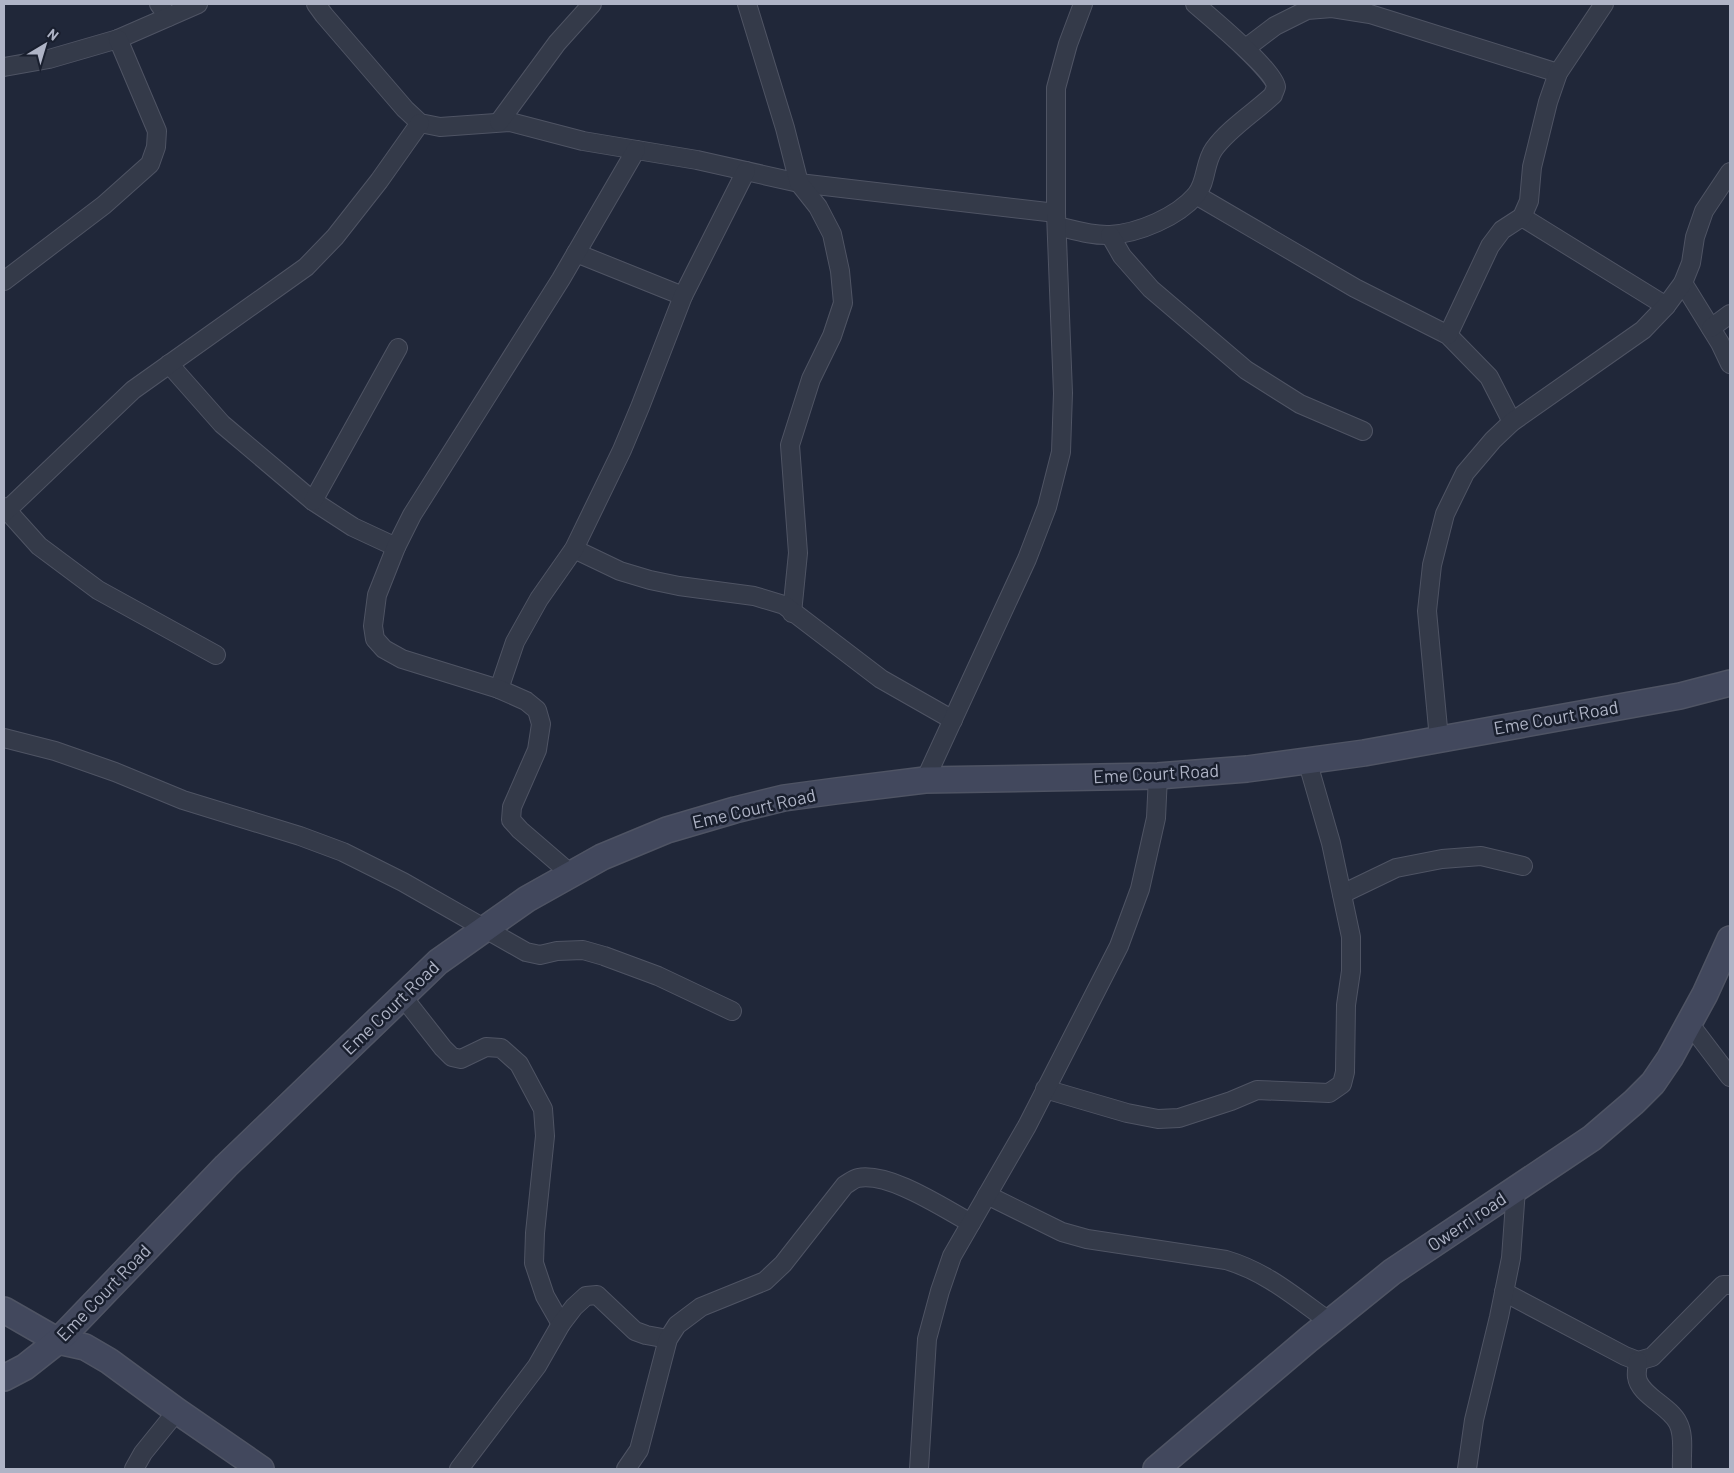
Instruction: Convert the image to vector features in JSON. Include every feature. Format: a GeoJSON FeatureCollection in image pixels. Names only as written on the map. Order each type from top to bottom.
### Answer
{"type":"FeatureCollection","features":[{"type":"Feature","properties":{"kind":"street"},"geometry":{"type":"LineString","coordinates":[[4,67],[49,59],[118,39],[164,10],[198,4]]}},
{"type":"Feature","properties":{"kind":"street"},"geometry":{"type":"LineString","coordinates":[[316,4],[405,109],[420,123],[440,127],[499,122],[523,124],[583,141],[697,160],[798,183],[1057,220],[1086,233],[1110,235],[1144,228],[1176,213],[1196,195],[1202,186],[1213,150],[1227,135],[1273,95],[1276,88],[1273,80],[1246,48],[1195,4]]}},
{"type":"Feature","properties":{"kind":"street"},"geometry":{"type":"LineString","coordinates":[[499,122],[557,43],[592,4]]}},
{"type":"Feature","properties":{"kind":"street"},"geometry":{"type":"LineString","coordinates":[[747,4],[785,128],[798,183],[818,207],[832,234],[840,271],[843,303],[832,336],[811,379],[790,446],[798,553],[792,612]]}},
{"type":"Feature","properties":{"kind":"street"},"geometry":{"type":"LineString","coordinates":[[925,780],[1037,533],[1047,507],[1061,452],[1063,393],[1057,220],[1056,88],[1068,44],[1083,4]]}},
{"type":"Feature","properties":{"kind":"street"},"geometry":{"type":"LineString","coordinates":[[1448,335],[1490,246],[1502,230],[1522,217],[1529,202],[1532,167],[1548,102],[1558,73],[1604,4]]}},
{"type":"Feature","properties":{"kind":"street"},"geometry":{"type":"LineString","coordinates":[[1246,48],[1275,26],[1307,10],[1332,8],[1370,14],[1558,73]]}},
{"type":"Feature","properties":{"kind":"street"},"geometry":{"type":"LineString","coordinates":[[4,281],[104,205],[150,164],[156,147],[157,131],[118,39]]}},
{"type":"Feature","properties":{"kind":"street"},"geometry":{"type":"LineString","coordinates":[[216,655],[98,590],[39,546],[5,511],[133,390],[306,267],[335,237],[379,181],[420,123]]}},
{"type":"Feature","properties":{"kind":"street"},"geometry":{"type":"LineString","coordinates":[[571,874],[511,820],[512,807],[536,750],[541,724],[537,710],[526,701],[499,689],[402,658],[384,649],[375,639],[373,626],[377,595],[396,547],[412,515],[576,253],[636,150]]}},
{"type":"Feature","properties":{"kind":"street"},"geometry":{"type":"LineString","coordinates":[[499,689],[515,642],[539,599],[574,549],[640,407],[683,296],[746,171]]}},
{"type":"Feature","properties":{"kind":"street"},"geometry":{"type":"LineString","coordinates":[[1439,739],[1427,611],[1432,565],[1445,514],[1466,474],[1493,440],[1512,422],[1644,330],[1666,306],[1683,283],[1691,263],[1695,237],[1704,211],[1730,172]]}},
{"type":"Feature","properties":{"kind":"street"},"geometry":{"type":"LineString","coordinates":[[1196,195],[1355,288],[1448,335],[1489,377],[1512,422]]}},
{"type":"Feature","properties":{"kind":"street"},"geometry":{"type":"LineString","coordinates":[[1522,217],[1666,306]]}},
{"type":"Feature","properties":{"kind":"street"},"geometry":{"type":"LineString","coordinates":[[1110,235],[1122,256],[1151,289],[1246,370],[1300,404],[1363,431]]}},
{"type":"Feature","properties":{"kind":"street"},"geometry":{"type":"LineString","coordinates":[[576,253],[683,296]]}},
{"type":"Feature","properties":{"kind":"street"},"geometry":{"type":"LineString","coordinates":[[1683,283],[1720,343],[1730,364]]}},
{"type":"Feature","properties":{"kind":"street"},"geometry":{"type":"LineString","coordinates":[[1711,328],[1730,314]]}},
{"type":"Feature","properties":{"kind":"street"},"geometry":{"type":"LineString","coordinates":[[314,501],[398,348]]}},
{"type":"Feature","properties":{"kind":"street"},"geometry":{"type":"LineString","coordinates":[[169,364],[222,424],[314,501],[353,527],[396,547]]}},
{"type":"Feature","properties":{"kind":"street"},"geometry":{"type":"LineString","coordinates":[[574,549],[620,571],[650,580],[763,599],[784,605],[881,679],[953,720]]}},
{"type":"Feature","properties":{"kind":"street","name":"Eme Court Road"},"geometry":{"type":"LineString","coordinates":[[4,1378],[25,1367],[58,1341],[226,1166],[438,962],[527,899],[602,857],[667,830],[784,798],[925,780],[1158,776],[1247,769],[1439,739],[1680,696],[1730,683]]}},
{"type":"Feature","properties":{"kind":"street"},"geometry":{"type":"LineString","coordinates":[[4,738],[55,751],[183,800],[300,836],[343,852],[403,882],[526,952],[540,955],[582,950],[604,956],[658,976],[732,1012]]}},
{"type":"Feature","properties":{"kind":"street"},"geometry":{"type":"LineString","coordinates":[[1045,1089],[1127,1113],[1158,1119],[1179,1118],[1231,1101],[1257,1090],[1328,1093],[1342,1084],[1345,1072],[1346,1004],[1351,971],[1351,938],[1331,843],[1307,760]]}},
{"type":"Feature","properties":{"kind":"street"},"geometry":{"type":"LineString","coordinates":[[919,1469],[927,1340],[940,1291],[952,1256],[1045,1089],[1119,946],[1140,889],[1156,818],[1158,776]]}},
{"type":"Feature","properties":{"kind":"street"},"geometry":{"type":"LineString","coordinates":[[1342,894],[1396,868],[1442,859],[1481,856],[1524,866]]}},
{"type":"Feature","properties":{"kind":"street","name":"Owerri road"},"geometry":{"type":"LineString","coordinates":[[1156,1469],[1392,1272],[1592,1138],[1634,1102],[1653,1083],[1664,1066],[1705,994],[1730,939]]}},
{"type":"Feature","properties":{"kind":"street"},"geometry":{"type":"LineString","coordinates":[[402,997],[452,1057],[461,1059],[486,1047],[501,1048],[519,1064],[543,1109],[545,1136],[535,1233],[534,1263],[545,1296],[561,1324]]}},
{"type":"Feature","properties":{"kind":"street"},"geometry":{"type":"LineString","coordinates":[[1689,1023],[1730,1077]]}},
{"type":"Feature","properties":{"kind":"street"},"geometry":{"type":"LineString","coordinates":[[626,1469],[639,1450],[668,1339],[677,1326],[701,1307],[765,1281],[783,1264],[845,1185],[856,1178],[869,1177],[902,1186],[971,1223]]}},
{"type":"Feature","properties":{"kind":"street"},"geometry":{"type":"LineString","coordinates":[[1467,1469],[1474,1420],[1511,1258],[1516,1189]]}},
{"type":"Feature","properties":{"kind":"street"},"geometry":{"type":"LineString","coordinates":[[987,1195],[1062,1232],[1087,1239],[1226,1260],[1243,1265],[1270,1278],[1330,1322]]}},
{"type":"Feature","properties":{"kind":"street"},"geometry":{"type":"LineString","coordinates":[[1504,1292],[1625,1356],[1638,1361],[1652,1357],[1723,1285],[1730,1284]]}},
{"type":"Feature","properties":{"kind":"street"},"geometry":{"type":"LineString","coordinates":[[459,1469],[537,1366],[561,1324],[574,1307],[586,1296],[597,1295],[635,1331],[668,1339]]}},
{"type":"Feature","properties":{"kind":"street"},"geometry":{"type":"LineString","coordinates":[[4,1310],[58,1341],[85,1348],[109,1361],[261,1469]]}},
{"type":"Feature","properties":{"kind":"street"},"geometry":{"type":"LineString","coordinates":[[1638,1361],[1637,1378],[1642,1388],[1669,1411],[1678,1422],[1682,1437],[1682,1469]]}},
{"type":"Feature","properties":{"kind":"street"},"geometry":{"type":"LineString","coordinates":[[134,1469],[177,1411]]}}]}
